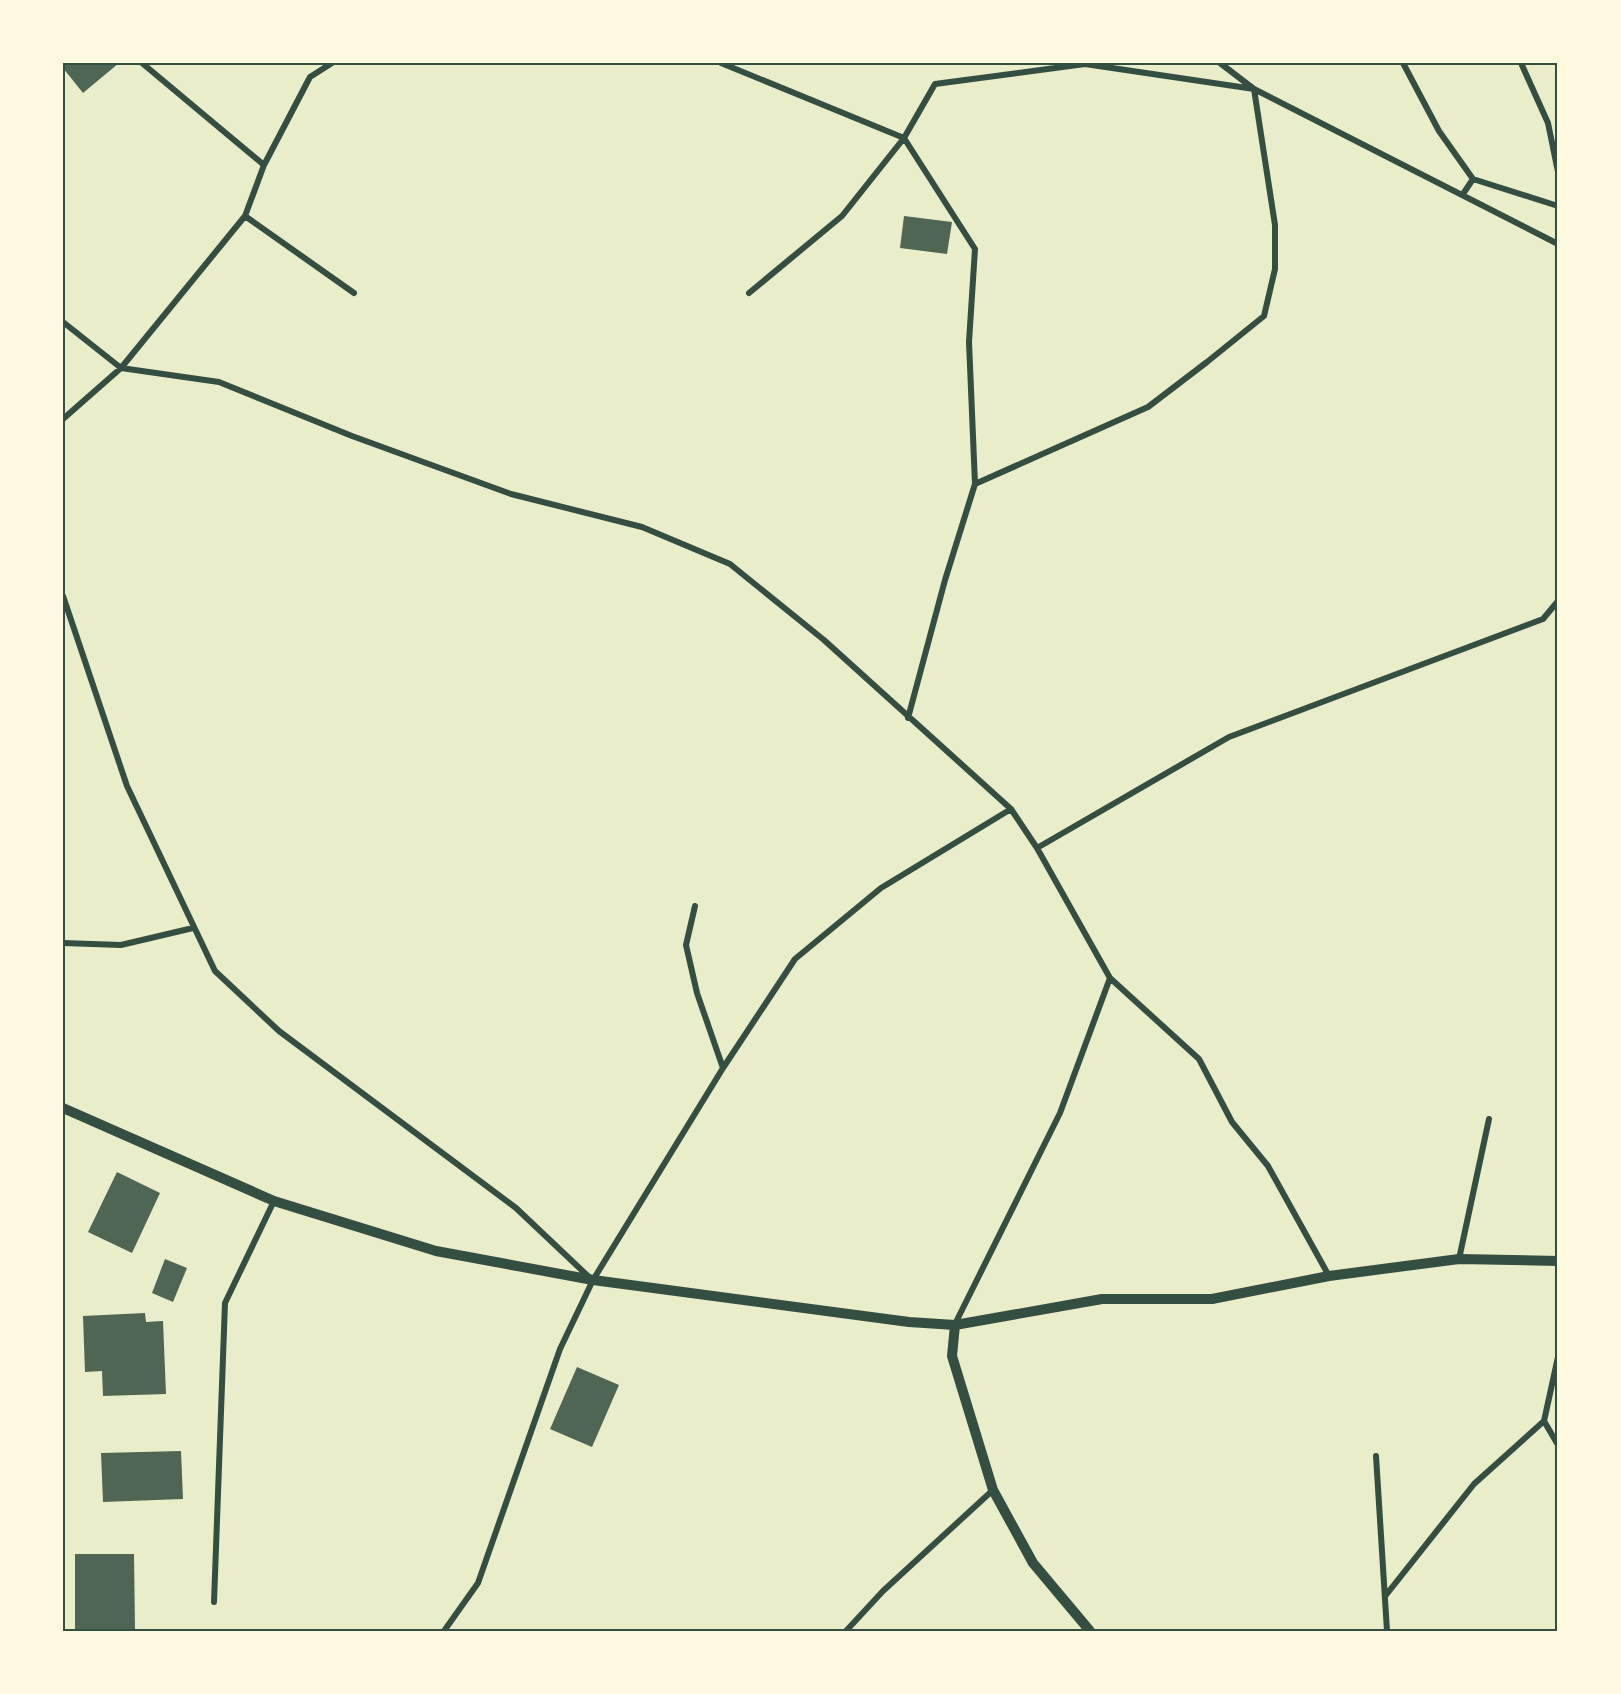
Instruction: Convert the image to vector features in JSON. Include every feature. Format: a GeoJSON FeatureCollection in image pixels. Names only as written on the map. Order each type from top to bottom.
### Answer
{"type":"FeatureCollection","features":[{"type":"Feature","properties":{"kind":"street"},"geometry":{"type":"LineString","coordinates":[[142,63],[264,165]]}},
{"type":"Feature","properties":{"kind":"street"},"geometry":{"type":"LineString","coordinates":[[63,419],[121,368],[245,216],[264,165],[310,77],[332,63]]}},
{"type":"Feature","properties":{"kind":"street"},"geometry":{"type":"LineString","coordinates":[[721,63],[904,138],[975,249],[969,342],[975,484],[945,580],[908,718]]}},
{"type":"Feature","properties":{"kind":"street"},"geometry":{"type":"LineString","coordinates":[[1220,63],[1254,89],[1558,244]]}},
{"type":"Feature","properties":{"kind":"street"},"geometry":{"type":"LineString","coordinates":[[1402,63],[1439,131],[1473,179],[1558,207]]}},
{"type":"Feature","properties":{"kind":"street"},"geometry":{"type":"LineString","coordinates":[[1521,63],[1548,123],[1558,172]]}},
{"type":"Feature","properties":{"kind":"street"},"geometry":{"type":"LineString","coordinates":[[749,293],[842,216],[904,138],[935,84],[1084,64],[1254,89]]}},
{"type":"Feature","properties":{"kind":"street"},"geometry":{"type":"LineString","coordinates":[[975,484],[1148,406],[1264,316],[1275,269],[1275,225],[1254,89]]}},
{"type":"Feature","properties":{"kind":"street"},"geometry":{"type":"LineString","coordinates":[[1463,194],[1473,179]]}},
{"type":"Feature","properties":{"kind":"street"},"geometry":{"type":"LineString","coordinates":[[245,216],[354,293]]}},
{"type":"Feature","properties":{"kind":"street"},"geometry":{"type":"LineString","coordinates":[[63,322],[121,368],[219,382],[352,436],[511,494],[642,527],[730,564],[824,640],[1011,809],[1037,848],[1110,978],[1199,1059],[1232,1122],[1268,1166],[1329,1276]]}},
{"type":"Feature","properties":{"kind":"street"},"geometry":{"type":"LineString","coordinates":[[63,596],[127,786],[215,971],[279,1031],[516,1208],[593,1280]]}},
{"type":"Feature","properties":{"kind":"street"},"geometry":{"type":"LineString","coordinates":[[1037,848],[1229,737],[1543,619],[1558,601]]}},
{"type":"Feature","properties":{"kind":"street"},"geometry":{"type":"LineString","coordinates":[[444,1631],[478,1583],[560,1349],[593,1280],[723,1068],[795,959],[881,888],[1011,809]]}},
{"type":"Feature","properties":{"kind":"street"},"geometry":{"type":"LineString","coordinates":[[695,906],[686,945],[697,993],[723,1068]]}},
{"type":"Feature","properties":{"kind":"street"},"geometry":{"type":"LineString","coordinates":[[63,944],[121,945],[193,928]]}},
{"type":"Feature","properties":{"kind":"street"},"geometry":{"type":"LineString","coordinates":[[1090,1631],[1033,1563],[993,1490],[952,1356],[955,1325],[1060,1113],[1110,978]]}},
{"type":"Feature","properties":{"kind":"street"},"geometry":{"type":"LineString","coordinates":[[63,1108],[274,1201],[436,1251],[593,1280],[909,1322],[955,1325],[1102,1299],[1212,1299],[1329,1276],[1459,1259],[1558,1261]]}},
{"type":"Feature","properties":{"kind":"street"},"geometry":{"type":"LineString","coordinates":[[1459,1259],[1489,1119]]}},
{"type":"Feature","properties":{"kind":"street"},"geometry":{"type":"LineString","coordinates":[[214,1602],[225,1303],[274,1201]]}},
{"type":"Feature","properties":{"kind":"street"},"geometry":{"type":"LineString","coordinates":[[1386,1595],[1474,1484],[1544,1421],[1558,1357]]}},
{"type":"Feature","properties":{"kind":"street"},"geometry":{"type":"LineString","coordinates":[[1544,1421],[1558,1445]]}},
{"type":"Feature","properties":{"kind":"street"},"geometry":{"type":"LineString","coordinates":[[1376,1456],[1387,1631]]}},
{"type":"Feature","properties":{"kind":"street"},"geometry":{"type":"LineString","coordinates":[[846,1631],[883,1591],[993,1490]]}},
{"type":"Feature","properties":{"kind":"building"},"geometry":{"type":"Polygon","coordinates":[[[63,63],[119,63],[83,93],[63,68],[63,63]]]}},
{"type":"Feature","properties":{"kind":"building"},"geometry":{"type":"Polygon","coordinates":[[[904,216],[952,222],[947,254],[900,248],[904,216]]]}},
{"type":"Feature","properties":{"kind":"building"},"geometry":{"type":"Polygon","coordinates":[[[117,1172],[160,1193],[132,1253],[88,1232],[117,1172]]]}},
{"type":"Feature","properties":{"kind":"building"},"geometry":{"type":"Polygon","coordinates":[[[165,1259],[187,1268],[173,1302],[152,1293],[165,1259]]]}},
{"type":"Feature","properties":{"kind":"building"},"geometry":{"type":"Polygon","coordinates":[[[145,1313],[146,1322],[163,1321],[166,1394],[103,1396],[102,1371],[85,1372],[83,1316],[145,1313]]]}},
{"type":"Feature","properties":{"kind":"building"},"geometry":{"type":"Polygon","coordinates":[[[577,1367],[619,1385],[592,1447],[550,1429],[577,1367]]]}},
{"type":"Feature","properties":{"kind":"building"},"geometry":{"type":"Polygon","coordinates":[[[181,1451],[183,1499],[103,1502],[101,1453],[181,1451]]]}},
{"type":"Feature","properties":{"kind":"building"},"geometry":{"type":"Polygon","coordinates":[[[75,1554],[134,1554],[135,1629],[75,1630],[75,1554]]]}}]}
